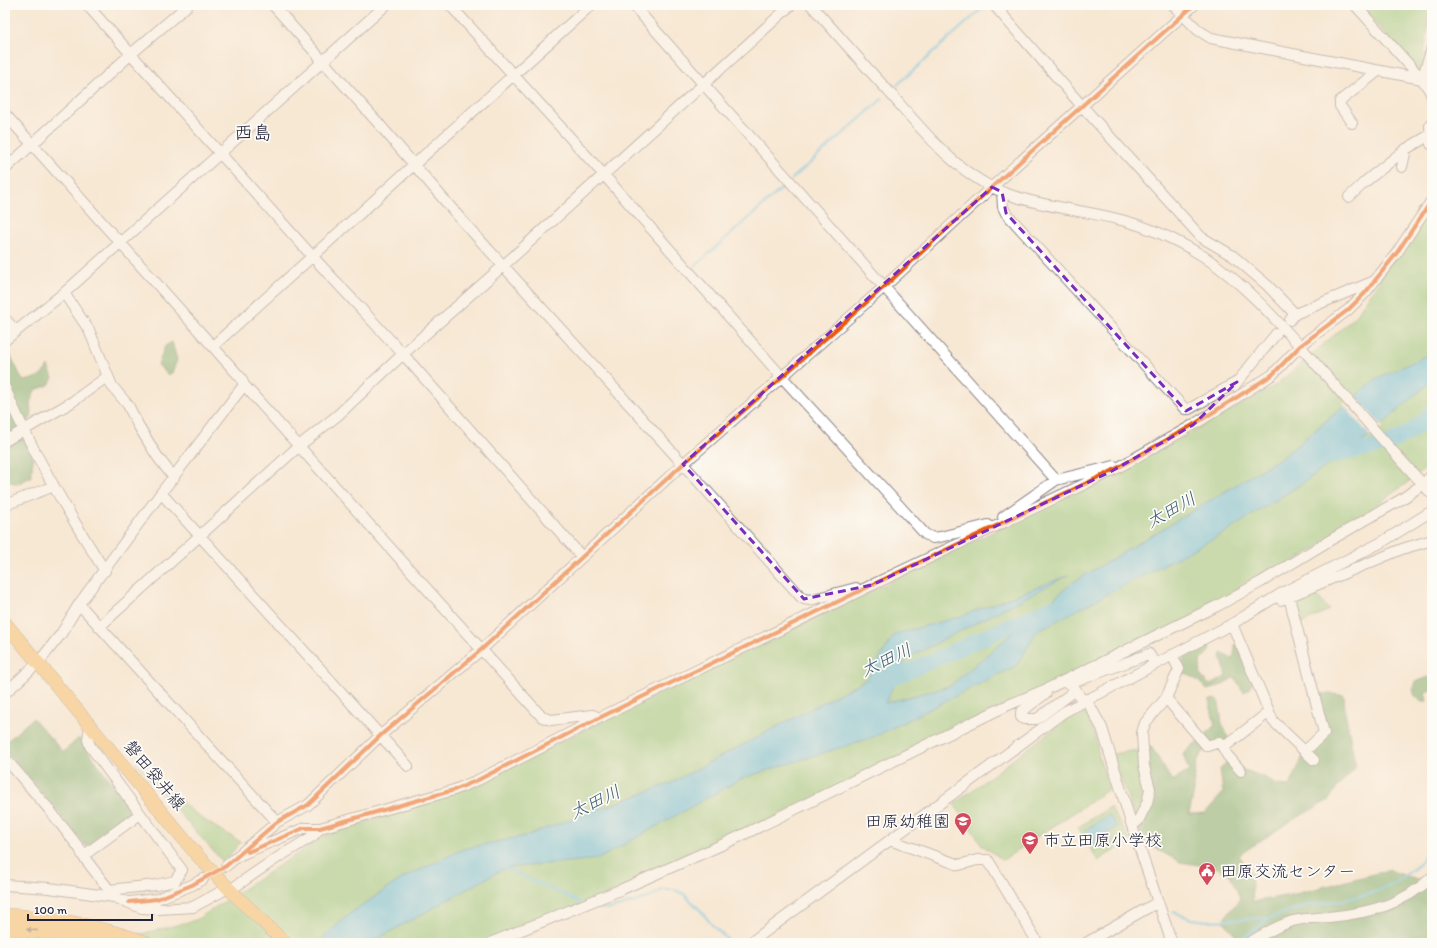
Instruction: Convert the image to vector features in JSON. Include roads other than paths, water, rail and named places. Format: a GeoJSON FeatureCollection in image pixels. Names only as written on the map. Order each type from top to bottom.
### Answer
{"type":"FeatureCollection","features":[{"type":"Feature","properties":{"kind":"highway"},"geometry":{"type":"LineString","coordinates":[[5,916],[61,921],[98,938]]}},
{"type":"Feature","properties":{"kind":"highway"},"geometry":{"type":"LineString","coordinates":[[5,928],[145,943]]}},
{"type":"Feature","properties":{"kind":"main road","name":"磐田袋井線"},"geometry":{"type":"LineString","coordinates":[[5,623],[197,855],[231,891],[285,943]]}},
{"type":"Feature","properties":{"kind":"street"},"geometry":{"type":"LineString","coordinates":[[87,5],[313,257],[403,354],[582,557]]}},
{"type":"Feature","properties":{"kind":"street"},"geometry":{"type":"LineString","coordinates":[[5,169],[131,54],[188,5]]}},
{"type":"Feature","properties":{"kind":"street"},"geometry":{"type":"LineString","coordinates":[[273,5],[801,597],[810,600],[872,585]]}},
{"type":"Feature","properties":{"kind":"street"},"geometry":{"type":"LineString","coordinates":[[5,340],[64,293],[386,5]]}},
{"type":"Feature","properties":{"kind":"street"},"geometry":{"type":"LineString","coordinates":[[450,5],[514,74],[782,377],[925,534],[934,538],[940,538],[984,525],[997,525]]}},
{"type":"Feature","properties":{"kind":"street"},"geometry":{"type":"LineString","coordinates":[[212,346],[313,257],[591,5]]}},
{"type":"Feature","properties":{"kind":"street"},"geometry":{"type":"LineString","coordinates":[[633,5],[1056,480]]}},
{"type":"Feature","properties":{"kind":"street"},"geometry":{"type":"LineString","coordinates":[[99,627],[299,446],[338,415],[403,354],[504,265],[791,5]]}},
{"type":"Feature","properties":{"kind":"street"},"geometry":{"type":"LineString","coordinates":[[811,5],[939,149],[973,176],[1002,192],[1047,206],[1118,219],[1148,229],[1201,255],[1224,271],[1252,296],[1300,346],[1432,494]]}},
{"type":"Feature","properties":{"kind":"street"},"geometry":{"type":"LineString","coordinates":[[994,5],[1082,106],[1201,238],[1233,256],[1267,285],[1292,317],[1373,282]]}},
{"type":"Feature","properties":{"kind":"street"},"geometry":{"type":"LineString","coordinates":[[1173,5],[1198,30],[1211,38],[1422,79]]}},
{"type":"Feature","properties":{"kind":"street"},"geometry":{"type":"LineString","coordinates":[[226,866],[277,822],[308,805],[381,735],[482,649],[683,464],[884,287],[992,187],[1194,5]]}},
{"type":"Feature","properties":{"kind":"street"},"geometry":{"type":"LineString","coordinates":[[1355,5],[1422,79],[1432,97]]}},
{"type":"Feature","properties":{"kind":"street"},"geometry":{"type":"LineString","coordinates":[[1422,79],[1432,48]]}},
{"type":"Feature","properties":{"kind":"street"},"geometry":{"type":"LineString","coordinates":[[1352,123],[1340,106],[1340,101],[1378,71]]}},
{"type":"Feature","properties":{"kind":"street"},"geometry":{"type":"LineString","coordinates":[[5,114],[241,378],[244,385],[542,717],[551,720],[592,715],[599,718]]}},
{"type":"Feature","properties":{"kind":"street"},"geometry":{"type":"LineString","coordinates":[[1349,197],[1366,181],[1406,149],[1431,139],[1432,122]]}},
{"type":"Feature","properties":{"kind":"street"},"geometry":{"type":"LineString","coordinates":[[1402,167],[1406,149]]}},
{"type":"Feature","properties":{"kind":"street"},"geometry":{"type":"LineString","coordinates":[[1002,192],[1003,207],[1006,213],[1185,409],[1190,409],[1238,382]]}},
{"type":"Feature","properties":{"kind":"street"},"geometry":{"type":"LineString","coordinates":[[238,856],[304,828],[320,828],[454,790],[478,780],[599,718],[1122,465],[1193,424],[1272,375],[1300,346],[1348,310],[1365,293],[1396,254],[1432,200]]}},
{"type":"Feature","properties":{"kind":"street"},"geometry":{"type":"LineString","coordinates":[[64,293],[89,330],[112,386],[128,404],[138,425],[157,456],[174,478]]}},
{"type":"Feature","properties":{"kind":"street"},"geometry":{"type":"LineString","coordinates":[[5,319],[16,331]]}},
{"type":"Feature","properties":{"kind":"street"},"geometry":{"type":"LineString","coordinates":[[1193,424],[1232,389],[1276,334]]}},
{"type":"Feature","properties":{"kind":"street"},"geometry":{"type":"LineString","coordinates":[[5,441],[72,402],[108,376]]}},
{"type":"Feature","properties":{"kind":"street"},"geometry":{"type":"LineString","coordinates":[[5,693],[38,663],[61,634],[79,604],[161,493],[244,385]]}},
{"type":"Feature","properties":{"kind":"street"},"geometry":{"type":"LineString","coordinates":[[5,388],[23,430],[71,519],[104,570]]}},
{"type":"Feature","properties":{"kind":"street"},"geometry":{"type":"LineString","coordinates":[[997,525],[1003,517],[1056,480],[1111,466],[1122,465]]}},
{"type":"Feature","properties":{"kind":"street"},"geometry":{"type":"LineString","coordinates":[[490,943],[620,890],[726,843],[1006,706],[1049,688],[1217,606],[1261,582],[1402,499],[1423,484],[1432,475]]}},
{"type":"Feature","properties":{"kind":"street"},"geometry":{"type":"LineString","coordinates":[[5,505],[54,486]]}},
{"type":"Feature","properties":{"kind":"street"},"geometry":{"type":"LineString","coordinates":[[161,493],[408,766]]}},
{"type":"Feature","properties":{"kind":"street"},"geometry":{"type":"LineString","coordinates":[[750,943],[1064,712],[1084,700],[1232,624],[1269,601],[1382,542],[1432,511]]}},
{"type":"Feature","properties":{"kind":"street"},"geometry":{"type":"LineString","coordinates":[[1269,601],[1282,600],[1402,549],[1432,540]]}},
{"type":"Feature","properties":{"kind":"street"},"geometry":{"type":"LineString","coordinates":[[1289,597],[1324,734],[1305,751]]}},
{"type":"Feature","properties":{"kind":"street"},"geometry":{"type":"LineString","coordinates":[[79,604],[277,822]]}},
{"type":"Feature","properties":{"kind":"street"},"geometry":{"type":"LineString","coordinates":[[1232,624],[1273,721],[1314,760]]}},
{"type":"Feature","properties":{"kind":"street"},"geometry":{"type":"LineString","coordinates":[[1155,664],[1149,654],[1068,684],[1049,688],[1045,694],[1021,712],[1021,717],[1024,719],[1037,718],[1076,690],[1084,700],[1102,728],[1132,826],[1172,943]]}},
{"type":"Feature","properties":{"kind":"street"},"geometry":{"type":"LineString","coordinates":[[1132,826],[1138,821],[1147,803],[1150,789],[1144,766],[1142,733],[1146,723],[1166,698],[1179,669],[1172,655]]}},
{"type":"Feature","properties":{"kind":"street"},"geometry":{"type":"LineString","coordinates":[[1166,698],[1207,746],[1220,742],[1227,755],[1241,770]]}},
{"type":"Feature","properties":{"kind":"street"},"geometry":{"type":"LineString","coordinates":[[1223,748],[1269,712]]}},
{"type":"Feature","properties":{"kind":"street"},"geometry":{"type":"LineString","coordinates":[[5,885],[112,894],[175,881],[182,870],[90,746],[88,740],[90,726]]}},
{"type":"Feature","properties":{"kind":"street"},"geometry":{"type":"LineString","coordinates":[[5,758],[48,808],[112,894],[122,901],[129,902],[157,899],[203,879]]}},
{"type":"Feature","properties":{"kind":"street"},"geometry":{"type":"LineString","coordinates":[[83,856],[140,814]]}},
{"type":"Feature","properties":{"kind":"street"},"geometry":{"type":"LineString","coordinates":[[129,902],[142,908],[159,909],[193,907],[231,891],[274,860],[313,836],[320,828]]}},
{"type":"Feature","properties":{"kind":"street"},"geometry":{"type":"LineString","coordinates":[[890,840],[959,865],[977,860],[988,860],[1038,943]]}},
{"type":"Feature","properties":{"kind":"street"},"geometry":{"type":"LineString","coordinates":[[1249,943],[1270,929],[1294,921],[1354,914],[1379,909],[1415,891],[1432,876]]}},
{"type":"Feature","properties":{"kind":"street"},"geometry":{"type":"LineString","coordinates":[[1086,943],[1158,902]]}},
{"type":"Feature","properties":{"kind":"water"},"geometry":{"type":"Polygon","coordinates":[[[1432,353],[1432,382],[1429,383],[1367,438],[1304,482],[1226,532],[1037,631],[1017,665],[874,737],[743,778],[598,859],[505,868],[370,943],[319,943],[352,912],[403,878],[463,849],[525,836],[669,784],[867,679],[895,634],[959,617],[1069,575],[906,659],[885,703],[950,686],[1072,583],[1284,456],[1376,379],[1432,353]]]}},
{"type":"Feature","properties":{"kind":"water"},"geometry":{"type":"Polygon","coordinates":[[[1109,815],[1117,827],[1092,843],[1085,830],[1109,815]]]}},
{"type":"Feature","properties":{"kind":"waterway"},"geometry":{"type":"LineString","coordinates":[[896,86],[986,5]]}},
{"type":"Feature","properties":{"kind":"waterway"},"geometry":{"type":"LineString","coordinates":[[792,179],[882,99]]}},
{"type":"Feature","properties":{"kind":"waterway"},"geometry":{"type":"LineString","coordinates":[[694,267],[789,182]]}},
{"type":"Feature","properties":{"kind":"waterway","name":"太田川"},"geometry":{"type":"LineString","coordinates":[[1328,457],[1388,444],[1409,433],[1432,412]]}},
{"type":"Feature","properties":{"kind":"waterway","name":"太田川"},"geometry":{"type":"LineString","coordinates":[[880,684],[1054,606]]}},
{"type":"Feature","properties":{"kind":"waterway"},"geometry":{"type":"LineString","coordinates":[[1173,912],[1192,919],[1208,921],[1269,918],[1309,905],[1343,900],[1369,894],[1392,885],[1417,866],[1422,861],[1432,839]]}},
{"type":"Feature","properties":{"kind":"waterway"},"geometry":{"type":"LineString","coordinates":[[505,868],[581,903]]}},
{"type":"Feature","properties":{"kind":"waterway"},"geometry":{"type":"LineString","coordinates":[[589,907],[610,909],[648,898],[662,890],[675,890],[684,894],[713,926],[731,943]]}},
{"type":"Feature","properties":{"kind":"waterway"},"geometry":{"type":"LineString","coordinates":[[1237,943],[1269,918]]}},
{"type":"Feature","properties":{"kind":"place","name":"田原幼稚園"},"geometry":{"type":"Point","coordinates":[963,836]}},
{"type":"Feature","properties":{"kind":"place","name":"市立田原小学校"},"geometry":{"type":"Point","coordinates":[1030,855]}},
{"type":"Feature","properties":{"kind":"place","name":"田原交流センター"},"geometry":{"type":"Point","coordinates":[1207,886]}},
{"type":"Feature","properties":{"kind":"district","name":"西島"},"geometry":{"type":"Point","coordinates":[253,132]}}]}
